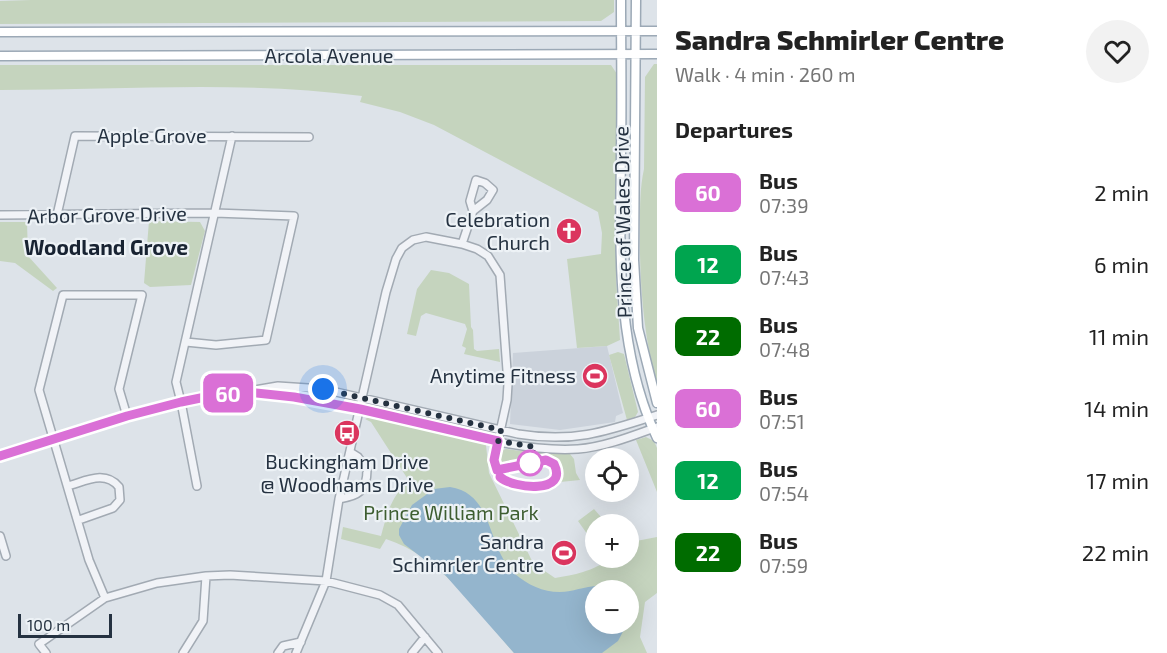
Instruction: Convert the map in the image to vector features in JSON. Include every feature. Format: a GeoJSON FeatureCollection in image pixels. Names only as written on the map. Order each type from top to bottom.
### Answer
{"type":"FeatureCollection","features":[{"type":"Feature","properties":{"kind":"main road","name":"Prince of Wales Drive"},"geometry":{"type":"LineString","coordinates":[[621,0],[621,214],[625,328],[635,375],[653,417],[657,438]]}},
{"type":"Feature","properties":{"kind":"main road","name":"Prince of Wales Drive"},"geometry":{"type":"LineString","coordinates":[[636,0],[634,260],[638,328],[657,403]]}},
{"type":"Feature","properties":{"kind":"main road","name":"Arcola Avenue"},"geometry":{"type":"LineString","coordinates":[[0,32],[657,31]]}},
{"type":"Feature","properties":{"kind":"main road","name":"Arcola Avenue"},"geometry":{"type":"LineString","coordinates":[[0,56],[657,54]]}},
{"type":"Feature","properties":{"kind":"street","name":"Apple Grove"},"geometry":{"type":"LineString","coordinates":[[57,214],[75,136],[309,136]]}},
{"type":"Feature","properties":{"kind":"street","name":"Arbor Grove Drive"},"geometry":{"type":"LineString","coordinates":[[197,486],[176,382],[232,136]]}},
{"type":"Feature","properties":{"kind":"street"},"geometry":{"type":"LineString","coordinates":[[462,244],[473,211]]}},
{"type":"Feature","properties":{"kind":"street"},"geometry":{"type":"LineString","coordinates":[[186,342],[216,345],[266,340],[294,216],[215,213]]}},
{"type":"Feature","properties":{"kind":"street","name":"Arbor Grove Drive"},"geometry":{"type":"LineString","coordinates":[[0,215],[215,213]]}},
{"type":"Feature","properties":{"kind":"street"},"geometry":{"type":"LineString","coordinates":[[296,653],[326,581],[339,499],[386,292],[396,259],[402,248],[413,240],[426,237],[462,244],[477,249],[496,264],[500,275],[508,384],[498,441]]}},
{"type":"Feature","properties":{"kind":"street"},"geometry":{"type":"LineString","coordinates":[[105,598],[89,560],[39,390],[63,295],[142,295],[119,389],[127,416]]}},
{"type":"Feature","properties":{"kind":"street"},"geometry":{"type":"LineString","coordinates":[[0,456],[127,416],[181,402],[278,386],[301,386],[363,398],[542,438],[577,438],[621,428],[653,417]]}},
{"type":"Feature","properties":{"kind":"street"},"geometry":{"type":"LineString","coordinates":[[247,392],[294,397],[360,409],[498,441],[547,449],[580,449],[619,440],[655,428]]}},
{"type":"Feature","properties":{"kind":"street"},"geometry":{"type":"LineString","coordinates":[[339,499],[358,495],[366,485],[367,470],[358,457],[350,452]]}},
{"type":"Feature","properties":{"kind":"street"},"geometry":{"type":"LineString","coordinates":[[68,486],[102,476],[110,478],[119,487],[120,500],[113,508],[79,520]]}},
{"type":"Feature","properties":{"kind":"street"},"geometry":{"type":"LineString","coordinates":[[0,536],[6,556]]}},
{"type":"Feature","properties":{"kind":"street"},"geometry":{"type":"LineString","coordinates":[[183,653],[203,621],[206,576]]}},
{"type":"Feature","properties":{"kind":"street"},"geometry":{"type":"LineString","coordinates":[[45,653],[39,644],[105,598],[157,583],[206,576],[326,581],[390,599],[398,605],[438,653]]}},
{"type":"Feature","properties":{"kind":"street"},"geometry":{"type":"LineString","coordinates":[[412,653],[425,637]]}},
{"type":"Feature","properties":{"kind":"street"},"geometry":{"type":"LineString","coordinates":[[278,653],[283,646],[301,642]]}},
{"type":"Feature","properties":{"kind":"shaded area"},"geometry":{"type":"Polygon","coordinates":[[[607,346],[623,413],[616,416],[615,422],[560,430],[510,424],[513,353],[607,346]]]}},
{"type":"Feature","properties":{"kind":"green space"},"geometry":{"type":"Polygon","coordinates":[[[614,0],[614,12],[601,21],[0,24],[0,1],[614,0]]]}},
{"type":"Feature","properties":{"kind":"green space"},"geometry":{"type":"Polygon","coordinates":[[[654,64],[657,64],[657,387],[645,326],[640,245],[645,77],[654,64]]]}},
{"type":"Feature","properties":{"kind":"green space"},"geometry":{"type":"Polygon","coordinates":[[[0,65],[611,65],[619,77],[616,279],[620,340],[607,346],[577,348],[567,259],[601,254],[602,233],[598,212],[434,125],[400,112],[360,102],[362,96],[317,91],[226,87],[0,90],[0,65]]]}},
{"type":"Feature","properties":{"kind":"green space"},"geometry":{"type":"Polygon","coordinates":[[[149,221],[200,222],[205,231],[191,285],[150,287],[144,283],[149,221]]]}},
{"type":"Feature","properties":{"kind":"green space"},"geometry":{"type":"Polygon","coordinates":[[[0,222],[27,222],[28,256],[57,288],[53,291],[15,263],[0,261],[0,222]]]}},
{"type":"Feature","properties":{"kind":"green space"},"geometry":{"type":"Polygon","coordinates":[[[431,270],[449,273],[469,284],[474,349],[477,351],[499,349],[500,362],[464,354],[466,348],[462,346],[467,329],[465,324],[426,313],[421,316],[416,336],[407,334],[417,289],[431,270]]]}},
{"type":"Feature","properties":{"kind":"green space"},"geometry":{"type":"Polygon","coordinates":[[[618,352],[624,354],[638,412],[635,417],[627,420],[609,355],[618,352]]]}},
{"type":"Feature","properties":{"kind":"green space","name":"Prince William Park"},"geometry":{"type":"Polygon","coordinates":[[[369,417],[486,445],[489,473],[533,563],[555,578],[594,568],[639,568],[639,540],[657,537],[657,593],[645,602],[640,637],[647,653],[514,653],[457,587],[424,558],[386,539],[380,549],[341,539],[343,527],[381,536],[394,499],[409,481],[371,422],[365,419],[369,417]]]}},
{"type":"Feature","properties":{"kind":"green space"},"geometry":{"type":"Polygon","coordinates":[[[646,437],[654,441],[657,448],[657,492],[636,440],[646,437]]]}},
{"type":"Feature","properties":{"kind":"green space"},"geometry":{"type":"Polygon","coordinates":[[[506,449],[570,454],[574,459],[576,473],[580,480],[560,482],[560,468],[551,458],[500,464],[497,460],[500,451],[506,449]]]}},
{"type":"Feature","properties":{"kind":"green space"},"geometry":{"type":"Polygon","coordinates":[[[594,509],[598,514],[587,514],[594,509]]]}},
{"type":"Feature","properties":{"kind":"green space"},"geometry":{"type":"Polygon","coordinates":[[[585,516],[585,531],[578,521],[585,516]]]}},
{"type":"Feature","properties":{"kind":"water"},"geometry":{"type":"Polygon","coordinates":[[[450,487],[465,492],[475,500],[483,511],[506,563],[527,583],[555,592],[585,588],[585,634],[622,634],[618,641],[602,653],[514,653],[446,576],[404,544],[399,535],[399,529],[412,505],[434,489],[450,487]]]}},
{"type":"Feature","properties":{"kind":"bus line","name":"60"},"geometry":{"type":"LineString","coordinates":[[0,456],[127,416],[181,402],[220,394],[247,392],[294,397],[377,412],[498,441],[494,460],[497,470],[546,460],[554,464],[557,472],[554,479],[544,486],[510,484],[500,477]]}},
{"type":"Feature","properties":{"kind":"place","name":"Celebration Church"},"geometry":{"type":"Point","coordinates":[569,231]}},
{"type":"Feature","properties":{"kind":"place","name":"Anytime Fitness"},"geometry":{"type":"Point","coordinates":[595,376]}},
{"type":"Feature","properties":{"kind":"place","name":"Buckingham Drive @ Woodhams Drive"},"geometry":{"type":"Point","coordinates":[347,433]}},
{"type":"Feature","properties":{"kind":"place","name":"Sandra Schimrler Centre"},"geometry":{"type":"Point","coordinates":[564,553]}},
{"type":"Feature","properties":{"kind":"district","name":"Woodland Grove"},"geometry":{"type":"Point","coordinates":[106,248]}},
{"type":"Feature","properties":{"kind":"route"},"geometry":{"type":"LineString","coordinates":[[323,389],[501,430],[498,441],[535,447],[530,463]]}}]}
